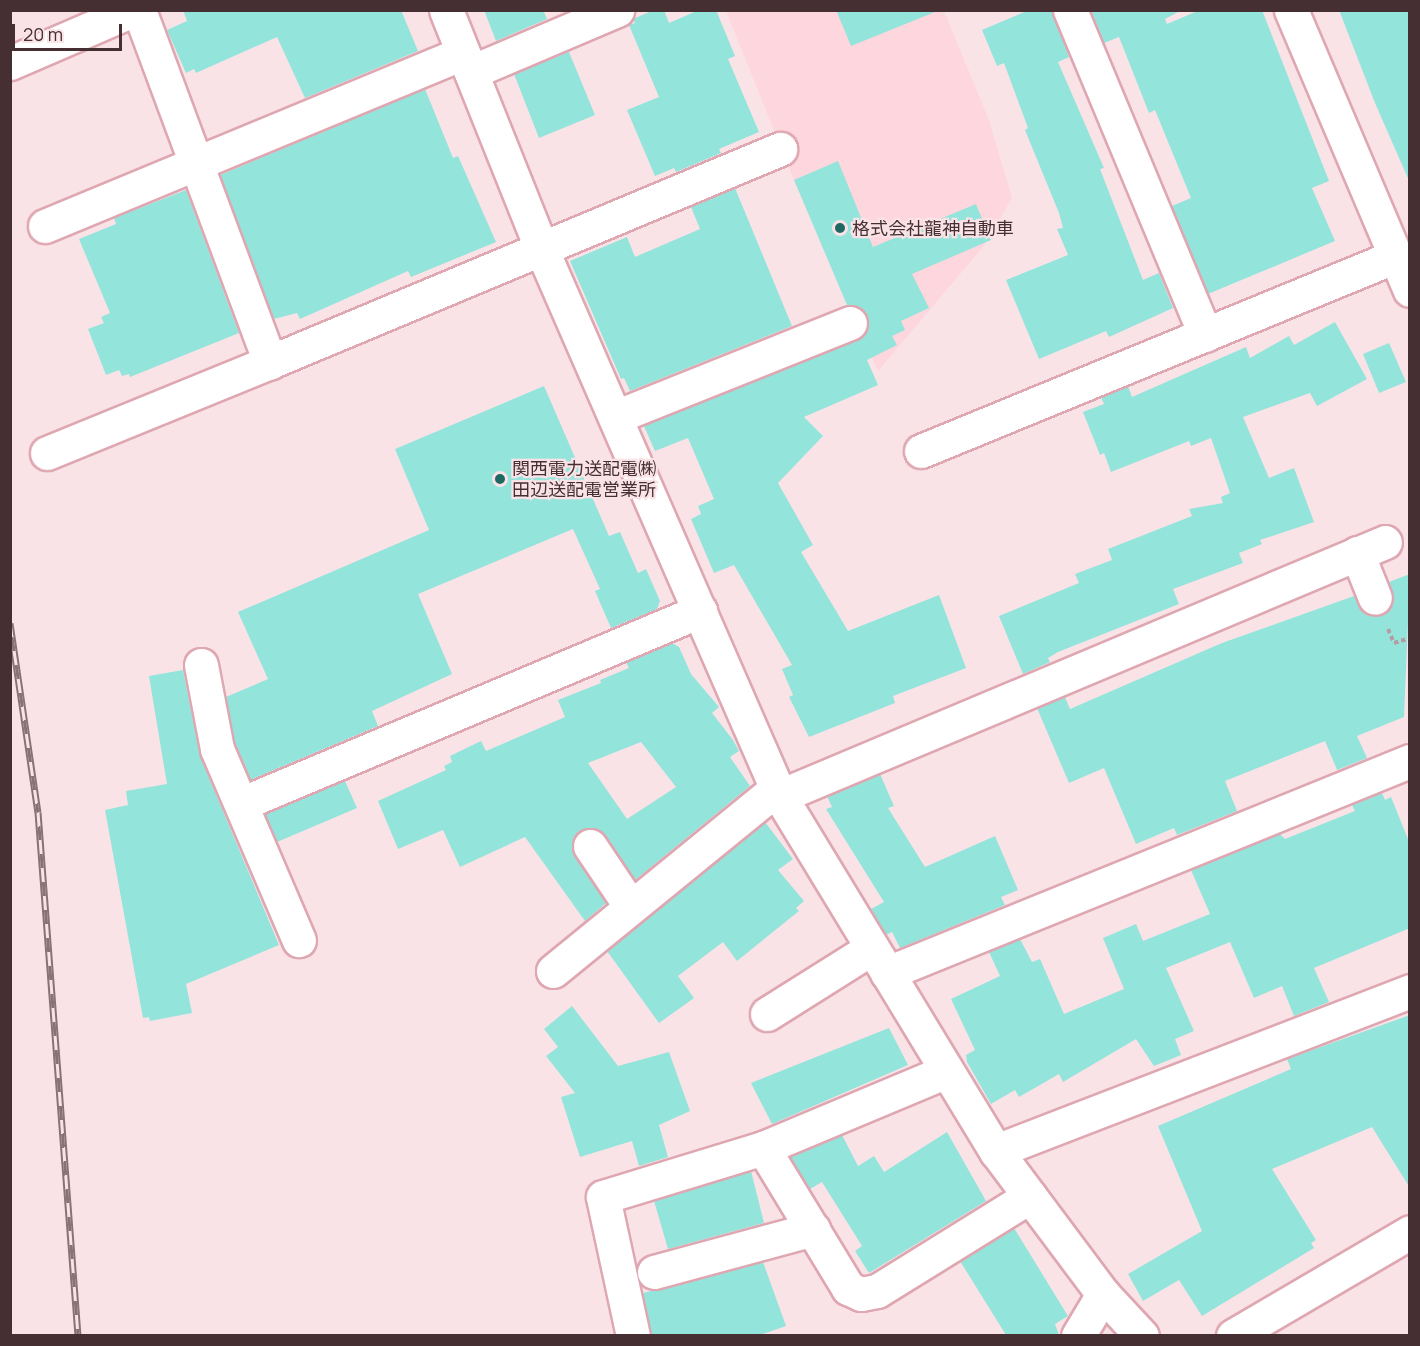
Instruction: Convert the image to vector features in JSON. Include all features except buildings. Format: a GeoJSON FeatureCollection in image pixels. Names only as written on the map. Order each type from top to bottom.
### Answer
{"type":"FeatureCollection","features":[{"type":"Feature","properties":{"kind":"street"},"geometry":{"type":"LineString","coordinates":[[10,63],[133,10]]}},
{"type":"Feature","properties":{"kind":"street"},"geometry":{"type":"LineString","coordinates":[[140,10],[270,362]]}},
{"type":"Feature","properties":{"kind":"street"},"geometry":{"type":"LineString","coordinates":[[446,10],[541,248],[778,792],[996,1151],[1103,1294],[1142,1335]]}},
{"type":"Feature","properties":{"kind":"street"},"geometry":{"type":"LineString","coordinates":[[45,226],[196,163],[467,62],[617,10]]}},
{"type":"Feature","properties":{"kind":"street"},"geometry":{"type":"LineString","coordinates":[[1070,10],[1205,335]]}},
{"type":"Feature","properties":{"kind":"street"},"geometry":{"type":"LineString","coordinates":[[1291,10],[1410,290]]}},
{"type":"Feature","properties":{"kind":"street"},"geometry":{"type":"LineString","coordinates":[[47,453],[780,149]]}},
{"type":"Feature","properties":{"kind":"street"},"geometry":{"type":"LineString","coordinates":[[921,451],[1396,256]]}},
{"type":"Feature","properties":{"kind":"street"},"geometry":{"type":"LineString","coordinates":[[615,417],[850,323]]}},
{"type":"Feature","properties":{"kind":"street"},"geometry":{"type":"LineString","coordinates":[[553,971],[778,792],[1371,547],[1375,598]]}},
{"type":"Feature","properties":{"kind":"street"},"geometry":{"type":"LineString","coordinates":[[243,803],[700,611]]}},
{"type":"Feature","properties":{"kind":"street"},"geometry":{"type":"LineString","coordinates":[[201,665],[217,749],[243,803],[298,940]]}},
{"type":"Feature","properties":{"kind":"street"},"geometry":{"type":"LineString","coordinates":[[767,1014],[880,961],[1410,761]]}},
{"type":"Feature","properties":{"kind":"street"},"geometry":{"type":"LineString","coordinates":[[590,846],[631,908]]}},
{"type":"Feature","properties":{"kind":"street"},"geometry":{"type":"LineString","coordinates":[[996,1151],[1410,992]]}},
{"type":"Feature","properties":{"kind":"street"},"geometry":{"type":"LineString","coordinates":[[633,1335],[603,1197],[763,1148],[947,1071]]}},
{"type":"Feature","properties":{"kind":"street"},"geometry":{"type":"LineString","coordinates":[[763,1148],[848,1288],[861,1294],[877,1291],[1030,1197]]}},
{"type":"Feature","properties":{"kind":"street"},"geometry":{"type":"LineString","coordinates":[[654,1272],[813,1229]]}},
{"type":"Feature","properties":{"kind":"street"},"geometry":{"type":"LineString","coordinates":[[1233,1335],[1410,1232]]}},
{"type":"Feature","properties":{"kind":"street"},"geometry":{"type":"LineString","coordinates":[[1078,1335],[1103,1294]]}},
{"type":"Feature","properties":{"kind":"path"},"geometry":{"type":"LineString","coordinates":[[1394,644],[1410,638]]}},
{"type":"Feature","properties":{"kind":"shaded area"},"geometry":{"type":"Polygon","coordinates":[[[726,11],[944,11],[989,120],[1012,198],[983,247],[878,371],[794,180],[726,11]]]}},
{"type":"Feature","properties":{"kind":"railway"},"geometry":{"type":"LineString","coordinates":[[10,623],[38,812],[78,1336]]}},
{"type":"Feature","properties":{"kind":"place","name":"格式会社龍神自動車"},"geometry":{"type":"Point","coordinates":[840,228]}},
{"type":"Feature","properties":{"kind":"place","name":"関西電力送配電㈱ 田辺送配電営業所"},"geometry":{"type":"Point","coordinates":[500,479]}}]}
